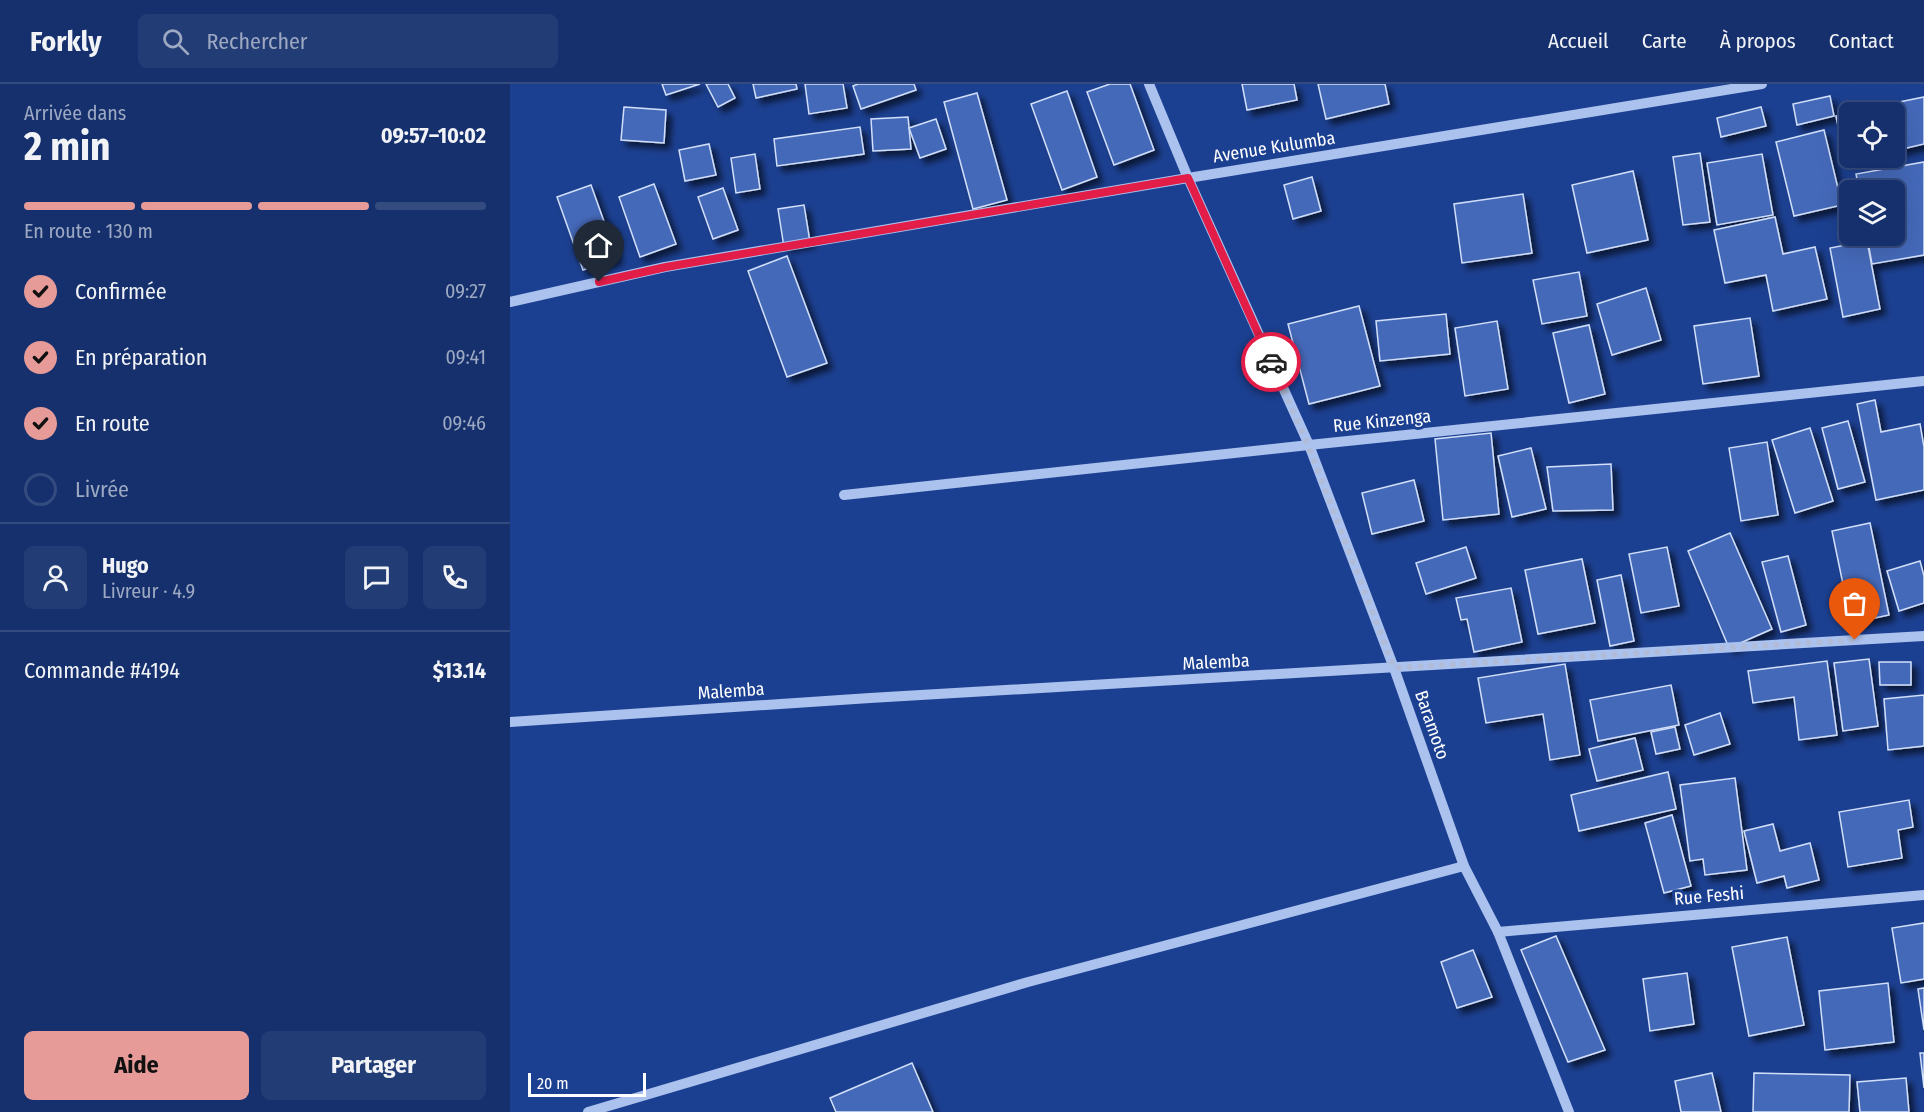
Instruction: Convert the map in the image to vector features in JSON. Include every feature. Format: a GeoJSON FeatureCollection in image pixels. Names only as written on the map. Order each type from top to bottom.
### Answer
{"type":"FeatureCollection","features":[{"type":"Feature","properties":{"kind":"street","name":"Baramoto"},"geometry":{"type":"LineString","coordinates":[[1149,84],[1188,178],[1308,445],[1394,668],[1464,866],[1498,932],[1569,1112]]}},
{"type":"Feature","properties":{"kind":"street","name":"Avenue Kulumba"},"geometry":{"type":"LineString","coordinates":[[510,302],[666,267],[1188,178],[1762,84]]}},
{"type":"Feature","properties":{"kind":"street","name":"Rue Kinzenga"},"geometry":{"type":"LineString","coordinates":[[844,495],[1924,381]]}},
{"type":"Feature","properties":{"kind":"street","name":"Malemba"},"geometry":{"type":"LineString","coordinates":[[510,722],[870,698],[1924,636]]}},
{"type":"Feature","properties":{"kind":"street"},"geometry":{"type":"LineString","coordinates":[[588,1112],[1028,982],[1464,866]]}},
{"type":"Feature","properties":{"kind":"street","name":"Rue Feshi"},"geometry":{"type":"LineString","coordinates":[[1498,932],[1924,895]]}},
{"type":"Feature","properties":{"kind":"building"},"geometry":{"type":"Polygon","coordinates":[[[662,84],[700,84],[666,95],[662,84]]]}},
{"type":"Feature","properties":{"kind":"building"},"geometry":{"type":"Polygon","coordinates":[[[706,84],[728,84],[735,98],[718,107],[706,84]]]}},
{"type":"Feature","properties":{"kind":"building"},"geometry":{"type":"Polygon","coordinates":[[[753,84],[796,84],[797,89],[756,98],[753,84]]]}},
{"type":"Feature","properties":{"kind":"building"},"geometry":{"type":"Polygon","coordinates":[[[805,84],[843,84],[847,108],[809,114],[805,84]]]}},
{"type":"Feature","properties":{"kind":"building"},"geometry":{"type":"Polygon","coordinates":[[[858,84],[914,84],[916,90],[861,109],[853,86],[858,84]]]}},
{"type":"Feature","properties":{"kind":"building"},"geometry":{"type":"Polygon","coordinates":[[[1110,84],[1130,84],[1154,150],[1114,165],[1087,92],[1110,84]]]}},
{"type":"Feature","properties":{"kind":"building"},"geometry":{"type":"Polygon","coordinates":[[[1242,84],[1294,84],[1297,100],[1247,110],[1242,84]]]}},
{"type":"Feature","properties":{"kind":"building"},"geometry":{"type":"Polygon","coordinates":[[[1318,84],[1385,84],[1389,104],[1326,119],[1318,84]]]}},
{"type":"Feature","properties":{"kind":"building"},"geometry":{"type":"Polygon","coordinates":[[[1067,91],[1097,177],[1062,190],[1031,104],[1067,91]]]}},
{"type":"Feature","properties":{"kind":"building"},"geometry":{"type":"Polygon","coordinates":[[[977,93],[1007,200],[973,209],[944,102],[977,93]]]}},
{"type":"Feature","properties":{"kind":"building"},"geometry":{"type":"Polygon","coordinates":[[[1830,96],[1834,116],[1797,125],[1793,104],[1830,96]]]}},
{"type":"Feature","properties":{"kind":"building"},"geometry":{"type":"Polygon","coordinates":[[[1924,97],[1924,144],[1905,148],[1905,102],[1899,102],[1924,97]]]}},
{"type":"Feature","properties":{"kind":"building"},"geometry":{"type":"Polygon","coordinates":[[[624,107],[666,110],[664,143],[621,140],[624,107]]]}},
{"type":"Feature","properties":{"kind":"building"},"geometry":{"type":"Polygon","coordinates":[[[1761,107],[1766,126],[1721,137],[1717,118],[1761,107]]]}},
{"type":"Feature","properties":{"kind":"building"},"geometry":{"type":"Polygon","coordinates":[[[1839,115],[1839,131],[1836,116],[1839,115]]]}},
{"type":"Feature","properties":{"kind":"building"},"geometry":{"type":"Polygon","coordinates":[[[908,117],[911,149],[873,151],[871,119],[908,117]]]}},
{"type":"Feature","properties":{"kind":"building"},"geometry":{"type":"Polygon","coordinates":[[[936,119],[946,149],[920,158],[909,128],[936,119]]]}},
{"type":"Feature","properties":{"kind":"building"},"geometry":{"type":"Polygon","coordinates":[[[860,127],[864,154],[777,166],[774,139],[860,127]]]}},
{"type":"Feature","properties":{"kind":"building"},"geometry":{"type":"Polygon","coordinates":[[[1824,130],[1839,192],[1839,206],[1794,216],[1776,142],[1824,130]]]}},
{"type":"Feature","properties":{"kind":"building"},"geometry":{"type":"Polygon","coordinates":[[[709,144],[716,175],[685,181],[679,150],[709,144]]]}},
{"type":"Feature","properties":{"kind":"building"},"geometry":{"type":"Polygon","coordinates":[[[1700,153],[1710,222],[1683,225],[1673,157],[1700,153]]]}},
{"type":"Feature","properties":{"kind":"building"},"geometry":{"type":"Polygon","coordinates":[[[755,154],[760,189],[736,193],[731,158],[755,154]]]}},
{"type":"Feature","properties":{"kind":"building"},"geometry":{"type":"Polygon","coordinates":[[[1762,154],[1773,215],[1717,225],[1707,163],[1762,154]]]}},
{"type":"Feature","properties":{"kind":"building"},"geometry":{"type":"Polygon","coordinates":[[[1924,162],[1924,255],[1872,264],[1869,246],[1905,246],[1905,180],[1857,180],[1856,174],[1890,168],[1905,168],[1905,165],[1924,162]]]}},
{"type":"Feature","properties":{"kind":"building"},"geometry":{"type":"Polygon","coordinates":[[[1633,171],[1648,240],[1587,253],[1572,185],[1633,171]]]}},
{"type":"Feature","properties":{"kind":"building"},"geometry":{"type":"Polygon","coordinates":[[[1312,177],[1321,211],[1293,219],[1284,185],[1312,177]]]}},
{"type":"Feature","properties":{"kind":"building"},"geometry":{"type":"Polygon","coordinates":[[[654,184],[676,244],[640,257],[619,197],[654,184]]]}},
{"type":"Feature","properties":{"kind":"building"},"geometry":{"type":"Polygon","coordinates":[[[591,185],[617,258],[583,270],[557,197],[591,185]]]}},
{"type":"Feature","properties":{"kind":"building"},"geometry":{"type":"Polygon","coordinates":[[[723,188],[738,230],[713,239],[698,197],[723,188]]]}},
{"type":"Feature","properties":{"kind":"building"},"geometry":{"type":"Polygon","coordinates":[[[1523,194],[1532,253],[1462,263],[1454,204],[1523,194]]]}},
{"type":"Feature","properties":{"kind":"building"},"geometry":{"type":"Polygon","coordinates":[[[804,205],[810,242],[784,247],[778,209],[804,205]]]}},
{"type":"Feature","properties":{"kind":"building"},"geometry":{"type":"Polygon","coordinates":[[[1775,217],[1783,254],[1815,247],[1827,299],[1773,311],[1766,275],[1725,283],[1714,230],[1775,217]]]}},
{"type":"Feature","properties":{"kind":"building"},"geometry":{"type":"Polygon","coordinates":[[[1868,246],[1880,309],[1843,317],[1830,248],[1868,246]]]}},
{"type":"Feature","properties":{"kind":"building"},"geometry":{"type":"Polygon","coordinates":[[[787,256],[827,363],[787,377],[748,271],[787,256]]]}},
{"type":"Feature","properties":{"kind":"building"},"geometry":{"type":"Polygon","coordinates":[[[1579,272],[1587,316],[1542,324],[1533,280],[1579,272]]]}},
{"type":"Feature","properties":{"kind":"building"},"geometry":{"type":"Polygon","coordinates":[[[1646,288],[1661,340],[1612,355],[1597,304],[1646,288]]]}},
{"type":"Feature","properties":{"kind":"building"},"geometry":{"type":"Polygon","coordinates":[[[1359,306],[1380,386],[1309,404],[1288,324],[1359,306]]]}},
{"type":"Feature","properties":{"kind":"building"},"geometry":{"type":"Polygon","coordinates":[[[1446,314],[1450,354],[1380,361],[1376,321],[1446,314]]]}},
{"type":"Feature","properties":{"kind":"building"},"geometry":{"type":"Polygon","coordinates":[[[1750,318],[1759,376],[1703,384],[1694,326],[1750,318]]]}},
{"type":"Feature","properties":{"kind":"building"},"geometry":{"type":"Polygon","coordinates":[[[1497,321],[1508,389],[1465,396],[1455,328],[1497,321]]]}},
{"type":"Feature","properties":{"kind":"building"},"geometry":{"type":"Polygon","coordinates":[[[1589,325],[1605,394],[1569,403],[1553,333],[1589,325]]]}},
{"type":"Feature","properties":{"kind":"building"},"geometry":{"type":"Polygon","coordinates":[[[1875,400],[1881,432],[1920,424],[1924,447],[1924,490],[1876,500],[1857,404],[1875,400]]]}},
{"type":"Feature","properties":{"kind":"building"},"geometry":{"type":"Polygon","coordinates":[[[1848,421],[1865,482],[1838,489],[1822,428],[1848,421]]]}},
{"type":"Feature","properties":{"kind":"building"},"geometry":{"type":"Polygon","coordinates":[[[1810,428],[1833,501],[1795,513],[1772,440],[1810,428]]]}},
{"type":"Feature","properties":{"kind":"building"},"geometry":{"type":"Polygon","coordinates":[[[1491,433],[1499,514],[1443,520],[1435,439],[1491,433]]]}},
{"type":"Feature","properties":{"kind":"building"},"geometry":{"type":"Polygon","coordinates":[[[1767,442],[1778,515],[1741,521],[1729,448],[1767,442]]]}},
{"type":"Feature","properties":{"kind":"building"},"geometry":{"type":"Polygon","coordinates":[[[1531,448],[1546,509],[1512,517],[1498,456],[1531,448]]]}},
{"type":"Feature","properties":{"kind":"building"},"geometry":{"type":"Polygon","coordinates":[[[1611,464],[1613,510],[1553,511],[1547,467],[1611,464]]]}},
{"type":"Feature","properties":{"kind":"building"},"geometry":{"type":"Polygon","coordinates":[[[1414,480],[1424,521],[1372,534],[1362,493],[1414,480]]]}},
{"type":"Feature","properties":{"kind":"building"},"geometry":{"type":"Polygon","coordinates":[[[1870,523],[1889,615],[1851,623],[1832,531],[1870,523]]]}},
{"type":"Feature","properties":{"kind":"building"},"geometry":{"type":"Polygon","coordinates":[[[1730,533],[1772,629],[1729,648],[1688,551],[1730,533]]]}},
{"type":"Feature","properties":{"kind":"building"},"geometry":{"type":"Polygon","coordinates":[[[1466,547],[1476,578],[1426,594],[1416,563],[1466,547]]]}},
{"type":"Feature","properties":{"kind":"building"},"geometry":{"type":"Polygon","coordinates":[[[1667,547],[1679,606],[1641,613],[1629,554],[1667,547]]]}},
{"type":"Feature","properties":{"kind":"building"},"geometry":{"type":"Polygon","coordinates":[[[1788,556],[1806,625],[1781,632],[1762,562],[1788,556]]]}},
{"type":"Feature","properties":{"kind":"building"},"geometry":{"type":"Polygon","coordinates":[[[1582,559],[1595,623],[1538,634],[1525,570],[1582,559]]]}},
{"type":"Feature","properties":{"kind":"building"},"geometry":{"type":"Polygon","coordinates":[[[1920,561],[1924,576],[1924,603],[1899,611],[1887,571],[1920,561]]]}},
{"type":"Feature","properties":{"kind":"building"},"geometry":{"type":"Polygon","coordinates":[[[1621,575],[1634,641],[1610,646],[1597,580],[1621,575]]]}},
{"type":"Feature","properties":{"kind":"building"},"geometry":{"type":"Polygon","coordinates":[[[1511,588],[1522,642],[1474,652],[1467,619],[1461,620],[1456,598],[1511,588]]]}},
{"type":"Feature","properties":{"kind":"building"},"geometry":{"type":"Polygon","coordinates":[[[1869,659],[1878,726],[1843,731],[1834,663],[1869,659]]]}},
{"type":"Feature","properties":{"kind":"building"},"geometry":{"type":"Polygon","coordinates":[[[1827,661],[1837,735],[1799,740],[1794,697],[1753,703],[1748,671],[1827,661]]]}},
{"type":"Feature","properties":{"kind":"building"},"geometry":{"type":"Polygon","coordinates":[[[1879,662],[1911,662],[1911,685],[1880,685],[1879,662]]]}},
{"type":"Feature","properties":{"kind":"building"},"geometry":{"type":"Polygon","coordinates":[[[1565,664],[1580,755],[1550,760],[1543,714],[1486,723],[1478,678],[1565,664]]]}},
{"type":"Feature","properties":{"kind":"building"},"geometry":{"type":"Polygon","coordinates":[[[1671,685],[1679,725],[1598,741],[1590,700],[1671,685]]]}},
{"type":"Feature","properties":{"kind":"building"},"geometry":{"type":"Polygon","coordinates":[[[1924,695],[1924,746],[1888,750],[1884,699],[1924,695]]]}},
{"type":"Feature","properties":{"kind":"building"},"geometry":{"type":"Polygon","coordinates":[[[1720,713],[1730,744],[1694,755],[1685,725],[1720,713]]]}},
{"type":"Feature","properties":{"kind":"building"},"geometry":{"type":"Polygon","coordinates":[[[1675,727],[1680,749],[1656,754],[1651,732],[1675,727]]]}},
{"type":"Feature","properties":{"kind":"building"},"geometry":{"type":"Polygon","coordinates":[[[1635,738],[1643,770],[1597,781],[1589,749],[1635,738]]]}},
{"type":"Feature","properties":{"kind":"building"},"geometry":{"type":"Polygon","coordinates":[[[1668,772],[1676,809],[1579,831],[1571,795],[1668,772]]]}},
{"type":"Feature","properties":{"kind":"building"},"geometry":{"type":"Polygon","coordinates":[[[1735,778],[1747,870],[1705,875],[1703,859],[1690,861],[1680,785],[1735,778]]]}},
{"type":"Feature","properties":{"kind":"building"},"geometry":{"type":"Polygon","coordinates":[[[1909,800],[1913,827],[1898,830],[1902,858],[1848,867],[1839,812],[1909,800]]]}},
{"type":"Feature","properties":{"kind":"building"},"geometry":{"type":"Polygon","coordinates":[[[1672,815],[1691,886],[1664,893],[1645,823],[1672,815]]]}},
{"type":"Feature","properties":{"kind":"building"},"geometry":{"type":"Polygon","coordinates":[[[1773,824],[1780,851],[1810,843],[1819,880],[1787,888],[1784,876],[1757,883],[1744,831],[1773,824]]]}},
{"type":"Feature","properties":{"kind":"building"},"geometry":{"type":"Polygon","coordinates":[[[1924,923],[1924,979],[1901,983],[1892,928],[1924,923]]]}},
{"type":"Feature","properties":{"kind":"building"},"geometry":{"type":"Polygon","coordinates":[[[1556,936],[1605,1050],[1568,1062],[1521,950],[1556,936]]]}},
{"type":"Feature","properties":{"kind":"building"},"geometry":{"type":"Polygon","coordinates":[[[1787,937],[1804,1025],[1749,1036],[1732,947],[1787,937]]]}},
{"type":"Feature","properties":{"kind":"building"},"geometry":{"type":"Polygon","coordinates":[[[1473,950],[1492,997],[1457,1008],[1441,962],[1473,950]]]}},
{"type":"Feature","properties":{"kind":"building"},"geometry":{"type":"Polygon","coordinates":[[[1687,973],[1694,1024],[1650,1031],[1643,979],[1687,973]]]}},
{"type":"Feature","properties":{"kind":"building"},"geometry":{"type":"Polygon","coordinates":[[[1888,983],[1894,1042],[1825,1050],[1819,991],[1888,983]]]}},
{"type":"Feature","properties":{"kind":"building"},"geometry":{"type":"Polygon","coordinates":[[[1924,988],[1924,1030],[1918,989],[1924,988]]]}},
{"type":"Feature","properties":{"kind":"building"},"geometry":{"type":"Polygon","coordinates":[[[1920,1053],[1924,1053],[1924,1088],[1920,1053]]]}},
{"type":"Feature","properties":{"kind":"building"},"geometry":{"type":"Polygon","coordinates":[[[912,1063],[933,1112],[836,1112],[830,1098],[912,1063]]]}},
{"type":"Feature","properties":{"kind":"building"},"geometry":{"type":"Polygon","coordinates":[[[1712,1073],[1721,1112],[1681,1112],[1675,1081],[1712,1073]]]}},
{"type":"Feature","properties":{"kind":"building"},"geometry":{"type":"Polygon","coordinates":[[[1754,1073],[1850,1075],[1849,1112],[1753,1112],[1754,1073]]]}},
{"type":"Feature","properties":{"kind":"building"},"geometry":{"type":"Polygon","coordinates":[[[1906,1078],[1909,1112],[1860,1112],[1857,1082],[1906,1078]]]}},
{"type":"Feature","properties":{"kind":"way so far"},"geometry":{"type":"LineString","coordinates":[[1271,362],[1308,445],[1394,668],[1855,640]]}},
{"type":"Feature","properties":{"kind":"route"},"geometry":{"type":"LineString","coordinates":[[599,282],[666,267],[1188,178],[1271,362]]}}]}
